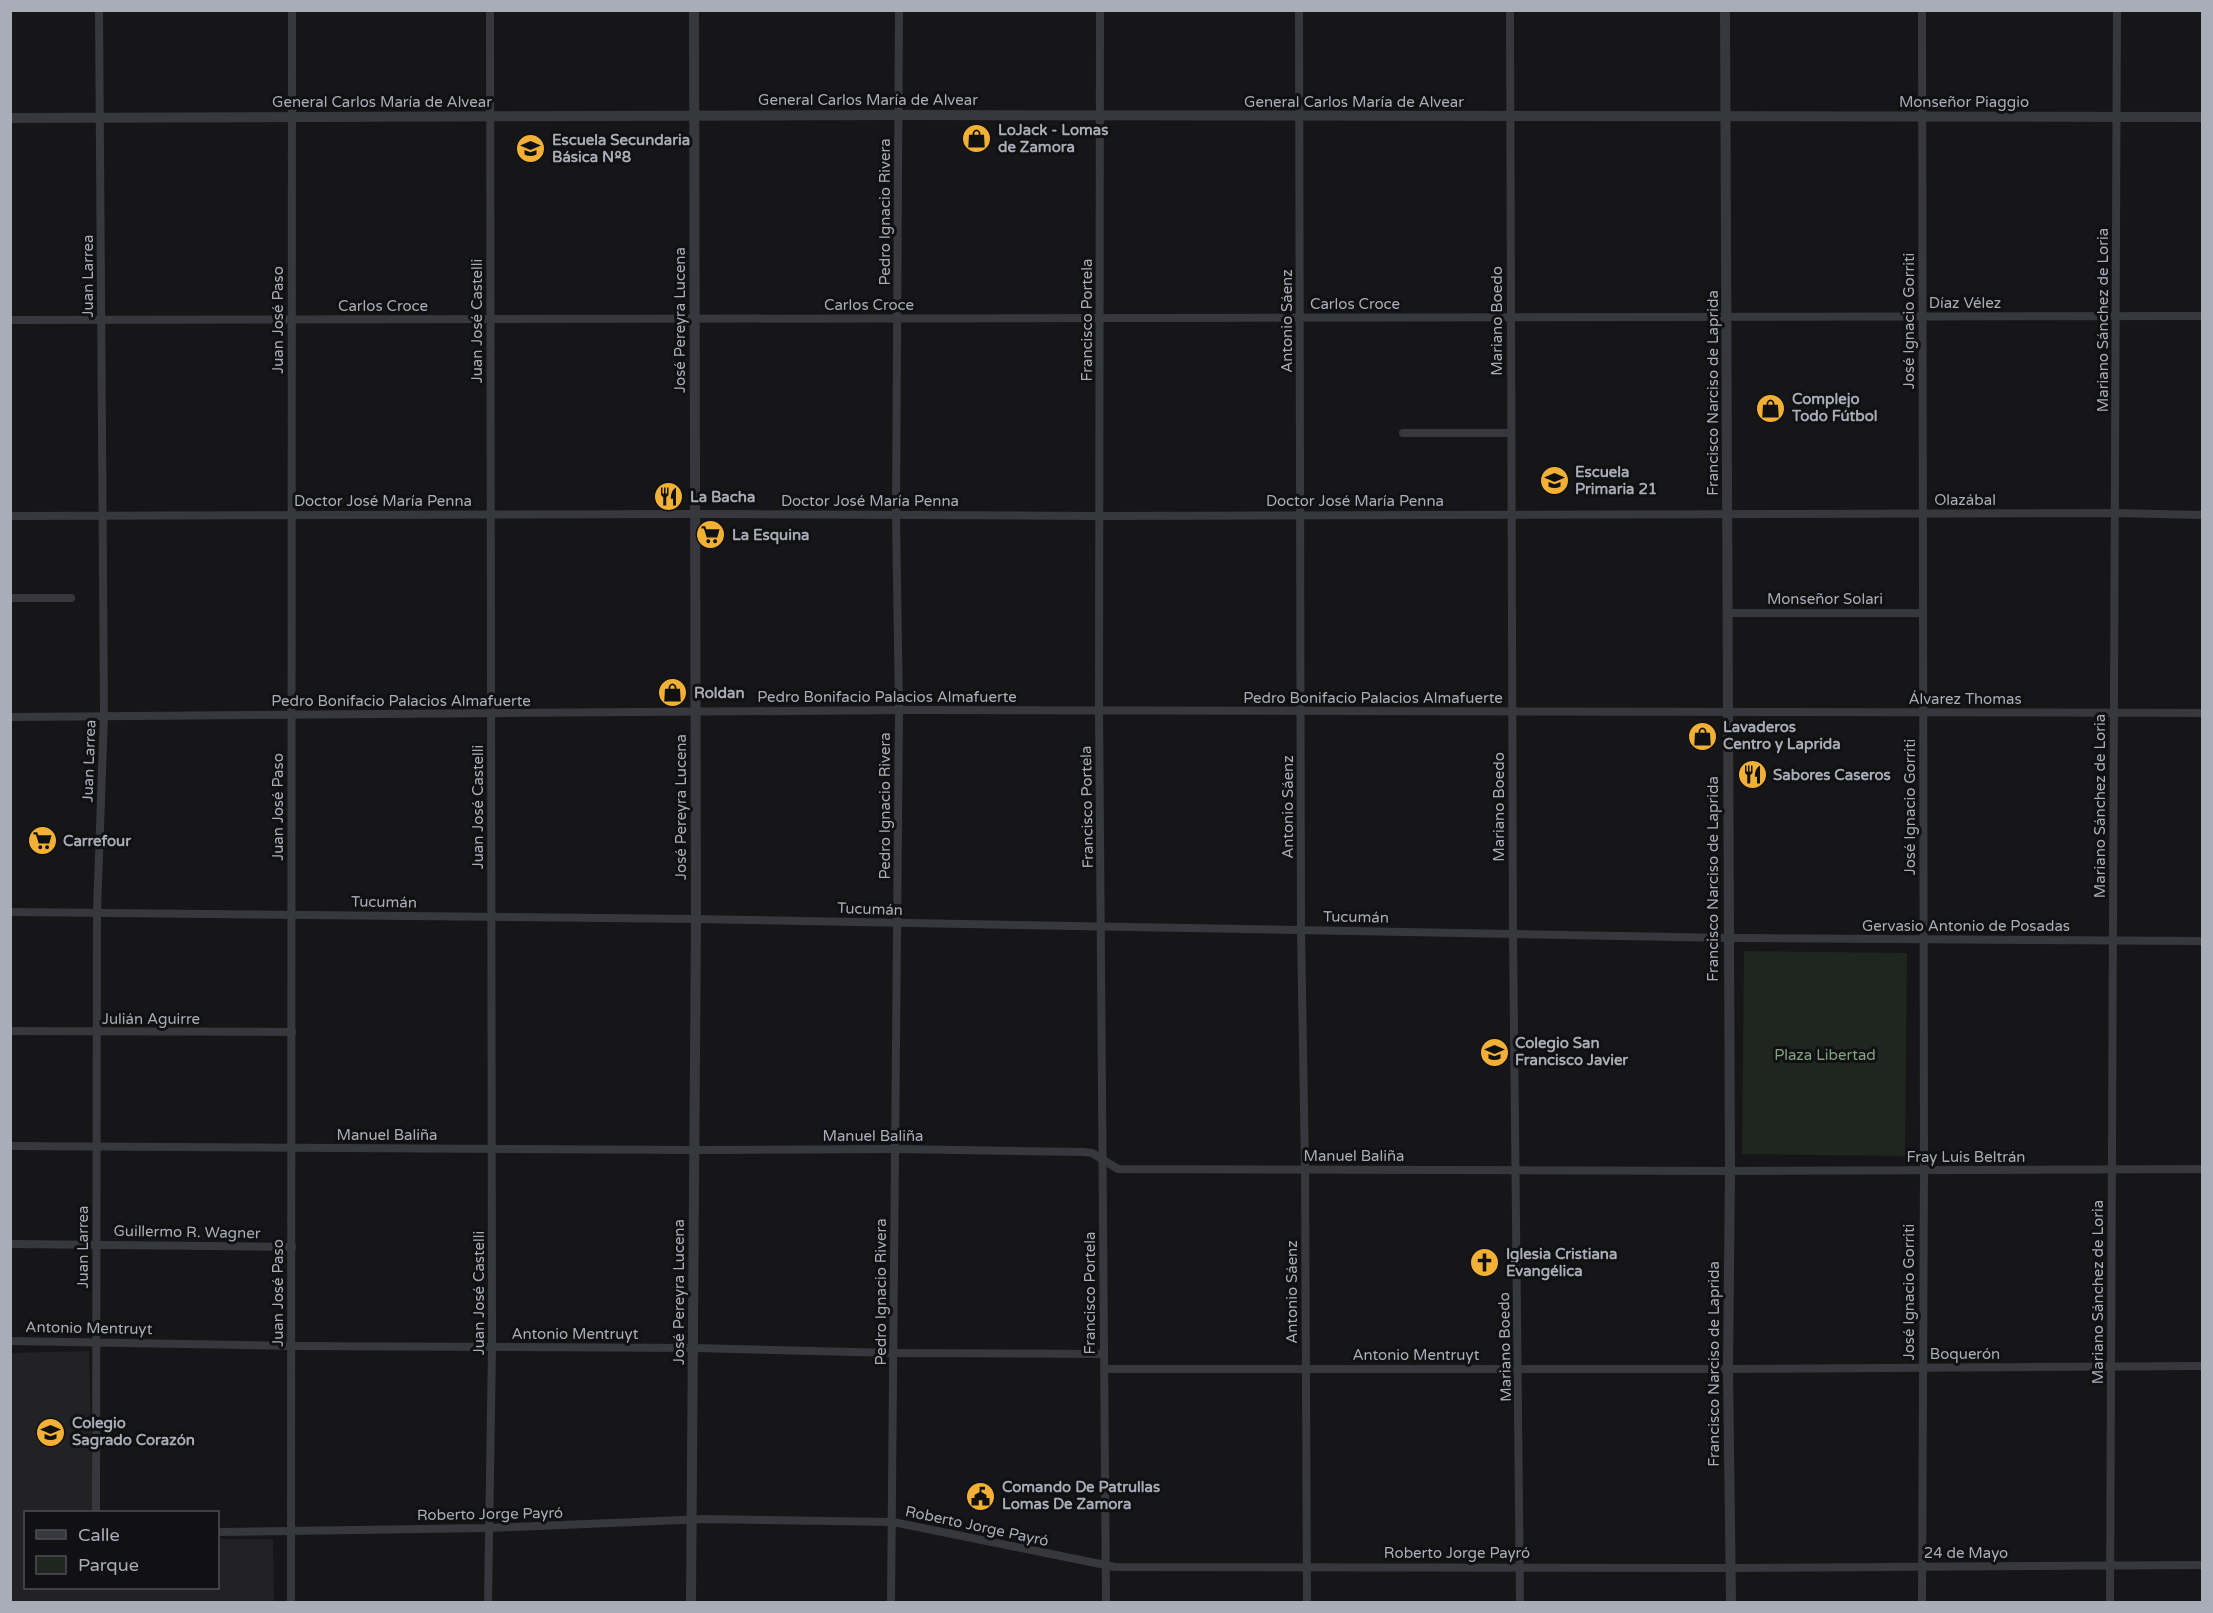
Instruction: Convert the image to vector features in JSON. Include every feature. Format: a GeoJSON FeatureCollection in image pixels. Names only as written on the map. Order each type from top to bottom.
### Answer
{"type":"FeatureCollection","features":[{"type":"Feature","properties":{"kind":"street","name":"Juan Larrea"},"geometry":{"type":"LineString","coordinates":[[96,1511],[97,912],[104,715],[99,10]]}},
{"type":"Feature","properties":{"kind":"street","name":"Juan José Paso"},"geometry":{"type":"LineString","coordinates":[[291,1602],[292,10]]}},
{"type":"Feature","properties":{"kind":"street","name":"Juan José Castelli"},"geometry":{"type":"LineString","coordinates":[[488,1602],[492,1347],[490,10]]}},
{"type":"Feature","properties":{"kind":"street","name":"José Pereyra Lucena"},"geometry":{"type":"LineString","coordinates":[[691,1602],[696,919],[694,10]]}},
{"type":"Feature","properties":{"kind":"street","name":"Pedro Ignacio Rivera"},"geometry":{"type":"LineString","coordinates":[[891,1602],[899,711],[896,515],[899,10]]}},
{"type":"Feature","properties":{"kind":"street","name":"Francisco Portela"},"geometry":{"type":"LineString","coordinates":[[1100,10],[1099,710],[1106,1602]]}},
{"type":"Feature","properties":{"kind":"street","name":"Antonio Sáenz"},"geometry":{"type":"LineString","coordinates":[[1299,10],[1301,929],[1305,1169],[1307,1602]]}},
{"type":"Feature","properties":{"kind":"street","name":"Mariano Boedo"},"geometry":{"type":"LineString","coordinates":[[1510,10],[1513,933],[1520,1602]]}},
{"type":"Feature","properties":{"kind":"street","name":"Francisco Narciso de Laprida"},"geometry":{"type":"LineString","coordinates":[[1725,10],[1730,1171],[1728,1369],[1731,1602]]}},
{"type":"Feature","properties":{"kind":"street","name":"José Ignacio Gorriti"},"geometry":{"type":"LineString","coordinates":[[1922,10],[1924,1170],[1922,1602]]}},
{"type":"Feature","properties":{"kind":"street","name":"Mariano Sánchez de Loria"},"geometry":{"type":"LineString","coordinates":[[2110,1602],[2117,10]]}},
{"type":"Feature","properties":{"kind":"street","name":"General Carlos María de Alvear"},"geometry":{"type":"LineString","coordinates":[[10,118],[899,115],[1726,117]]}},
{"type":"Feature","properties":{"kind":"street","name":"Monseñor Piaggio"},"geometry":{"type":"LineString","coordinates":[[1726,117],[2202,117]]}},
{"type":"Feature","properties":{"kind":"street","name":"Díaz Vélez"},"geometry":{"type":"LineString","coordinates":[[1727,317],[2202,316]]}},
{"type":"Feature","properties":{"kind":"street","name":"Carlos Croce"},"geometry":{"type":"LineString","coordinates":[[10,320],[1727,317]]}},
{"type":"Feature","properties":{"kind":"street"},"geometry":{"type":"LineString","coordinates":[[1403,433],[1511,433]]}},
{"type":"Feature","properties":{"kind":"street","name":"Olazábal"},"geometry":{"type":"LineString","coordinates":[[1728,514],[2115,513],[2202,515]]}},
{"type":"Feature","properties":{"kind":"street","name":"Doctor José María Penna"},"geometry":{"type":"LineString","coordinates":[[10,516],[1728,514]]}},
{"type":"Feature","properties":{"kind":"street"},"geometry":{"type":"LineString","coordinates":[[10,598],[70,598]]}},
{"type":"Feature","properties":{"kind":"street","name":"Monseñor Solari"},"geometry":{"type":"LineString","coordinates":[[1728,613],[1923,613]]}},
{"type":"Feature","properties":{"kind":"street","name":"Pedro Bonifacio Palacios Almafuerte"},"geometry":{"type":"LineString","coordinates":[[10,717],[696,711],[1728,711]]}},
{"type":"Feature","properties":{"kind":"street","name":"Álvarez Thomas"},"geometry":{"type":"LineString","coordinates":[[1728,711],[2202,714]]}},
{"type":"Feature","properties":{"kind":"street","name":"Tucumán"},"geometry":{"type":"LineString","coordinates":[[10,912],[696,919],[1729,938]]}},
{"type":"Feature","properties":{"kind":"street","name":"Gervasio Antonio de Posadas"},"geometry":{"type":"LineString","coordinates":[[1729,938],[2202,941]]}},
{"type":"Feature","properties":{"kind":"street","name":"Julián Aguirre"},"geometry":{"type":"LineString","coordinates":[[10,1031],[292,1032]]}},
{"type":"Feature","properties":{"kind":"street","name":"Manuel Baliña"},"geometry":{"type":"LineString","coordinates":[[10,1146],[896,1149],[1084,1152],[1092,1153],[1118,1168],[1730,1171]]}},
{"type":"Feature","properties":{"kind":"street","name":"Fray Luis Beltrán"},"geometry":{"type":"LineString","coordinates":[[1730,1171],[2202,1169]]}},
{"type":"Feature","properties":{"kind":"street","name":"Guillermo R. Wagner"},"geometry":{"type":"LineString","coordinates":[[10,1244],[292,1246]]}},
{"type":"Feature","properties":{"kind":"street","name":"Antonio Mentruyt"},"geometry":{"type":"LineString","coordinates":[[10,1341],[1104,1354]]}},
{"type":"Feature","properties":{"kind":"street","name":"Boquerón"},"geometry":{"type":"LineString","coordinates":[[1728,1369],[2202,1366]]}},
{"type":"Feature","properties":{"kind":"street","name":"Antonio Mentruyt"},"geometry":{"type":"LineString","coordinates":[[1104,1369],[1728,1369]]}},
{"type":"Feature","properties":{"kind":"street","name":"Roberto Jorge Payró"},"geometry":{"type":"LineString","coordinates":[[219,1532],[488,1528],[693,1520],[892,1522],[1106,1566],[1730,1568]]}},
{"type":"Feature","properties":{"kind":"street","name":"24 de Mayo"},"geometry":{"type":"LineString","coordinates":[[1730,1568],[2202,1565]]}},
{"type":"Feature","properties":{"kind":"shaded area","name":"Colegio Sagrado Corazón"},"geometry":{"type":"Polygon","coordinates":[[[89,1351],[93,1511],[24,1511],[24,1589],[219,1589],[219,1539],[273,1539],[274,1602],[11,1602],[10,1353],[89,1351]]]}},
{"type":"Feature","properties":{"kind":"green space","name":"Plaza Libertad"},"geometry":{"type":"Polygon","coordinates":[[[1744,951],[1907,953],[1905,1156],[1742,1154],[1744,951]]]}},
{"type":"Feature","properties":{"kind":"place","name":"LoJack - Lomas de Zamora"},"geometry":{"type":"Point","coordinates":[977,139]}},
{"type":"Feature","properties":{"kind":"place","name":"Escuela Secundaria Básica Nº8"},"geometry":{"type":"Point","coordinates":[531,149]}},
{"type":"Feature","properties":{"kind":"place","name":"Complejo Todo Fútbol"},"geometry":{"type":"Point","coordinates":[1771,408]}},
{"type":"Feature","properties":{"kind":"place","name":"Escuela Primaria 21"},"geometry":{"type":"Point","coordinates":[1554,481]}},
{"type":"Feature","properties":{"kind":"place","name":"La Bacha"},"geometry":{"type":"Point","coordinates":[669,497]}},
{"type":"Feature","properties":{"kind":"place","name":"La Esquina"},"geometry":{"type":"Point","coordinates":[711,535]}},
{"type":"Feature","properties":{"kind":"place","name":"Roldan"},"geometry":{"type":"Point","coordinates":[673,693]}},
{"type":"Feature","properties":{"kind":"place","name":"Lavaderos Centro y Laprida"},"geometry":{"type":"Point","coordinates":[1702,736]}},
{"type":"Feature","properties":{"kind":"place","name":"Sabores Caseros"},"geometry":{"type":"Point","coordinates":[1752,775]}},
{"type":"Feature","properties":{"kind":"place","name":"Carrefour"},"geometry":{"type":"Point","coordinates":[42,841]}},
{"type":"Feature","properties":{"kind":"place","name":"Colegio San Francisco Javier"},"geometry":{"type":"Point","coordinates":[1494,1052]}},
{"type":"Feature","properties":{"kind":"place","name":"Iglesia Cristiana Evangélica"},"geometry":{"type":"Point","coordinates":[1485,1263]}},
{"type":"Feature","properties":{"kind":"place","name":"Colegio Sagrado Corazón"},"geometry":{"type":"Point","coordinates":[51,1432]}},
{"type":"Feature","properties":{"kind":"place","name":"Comando De Patrullas Lomas De Zamora"},"geometry":{"type":"Point","coordinates":[981,1496]}}]}
